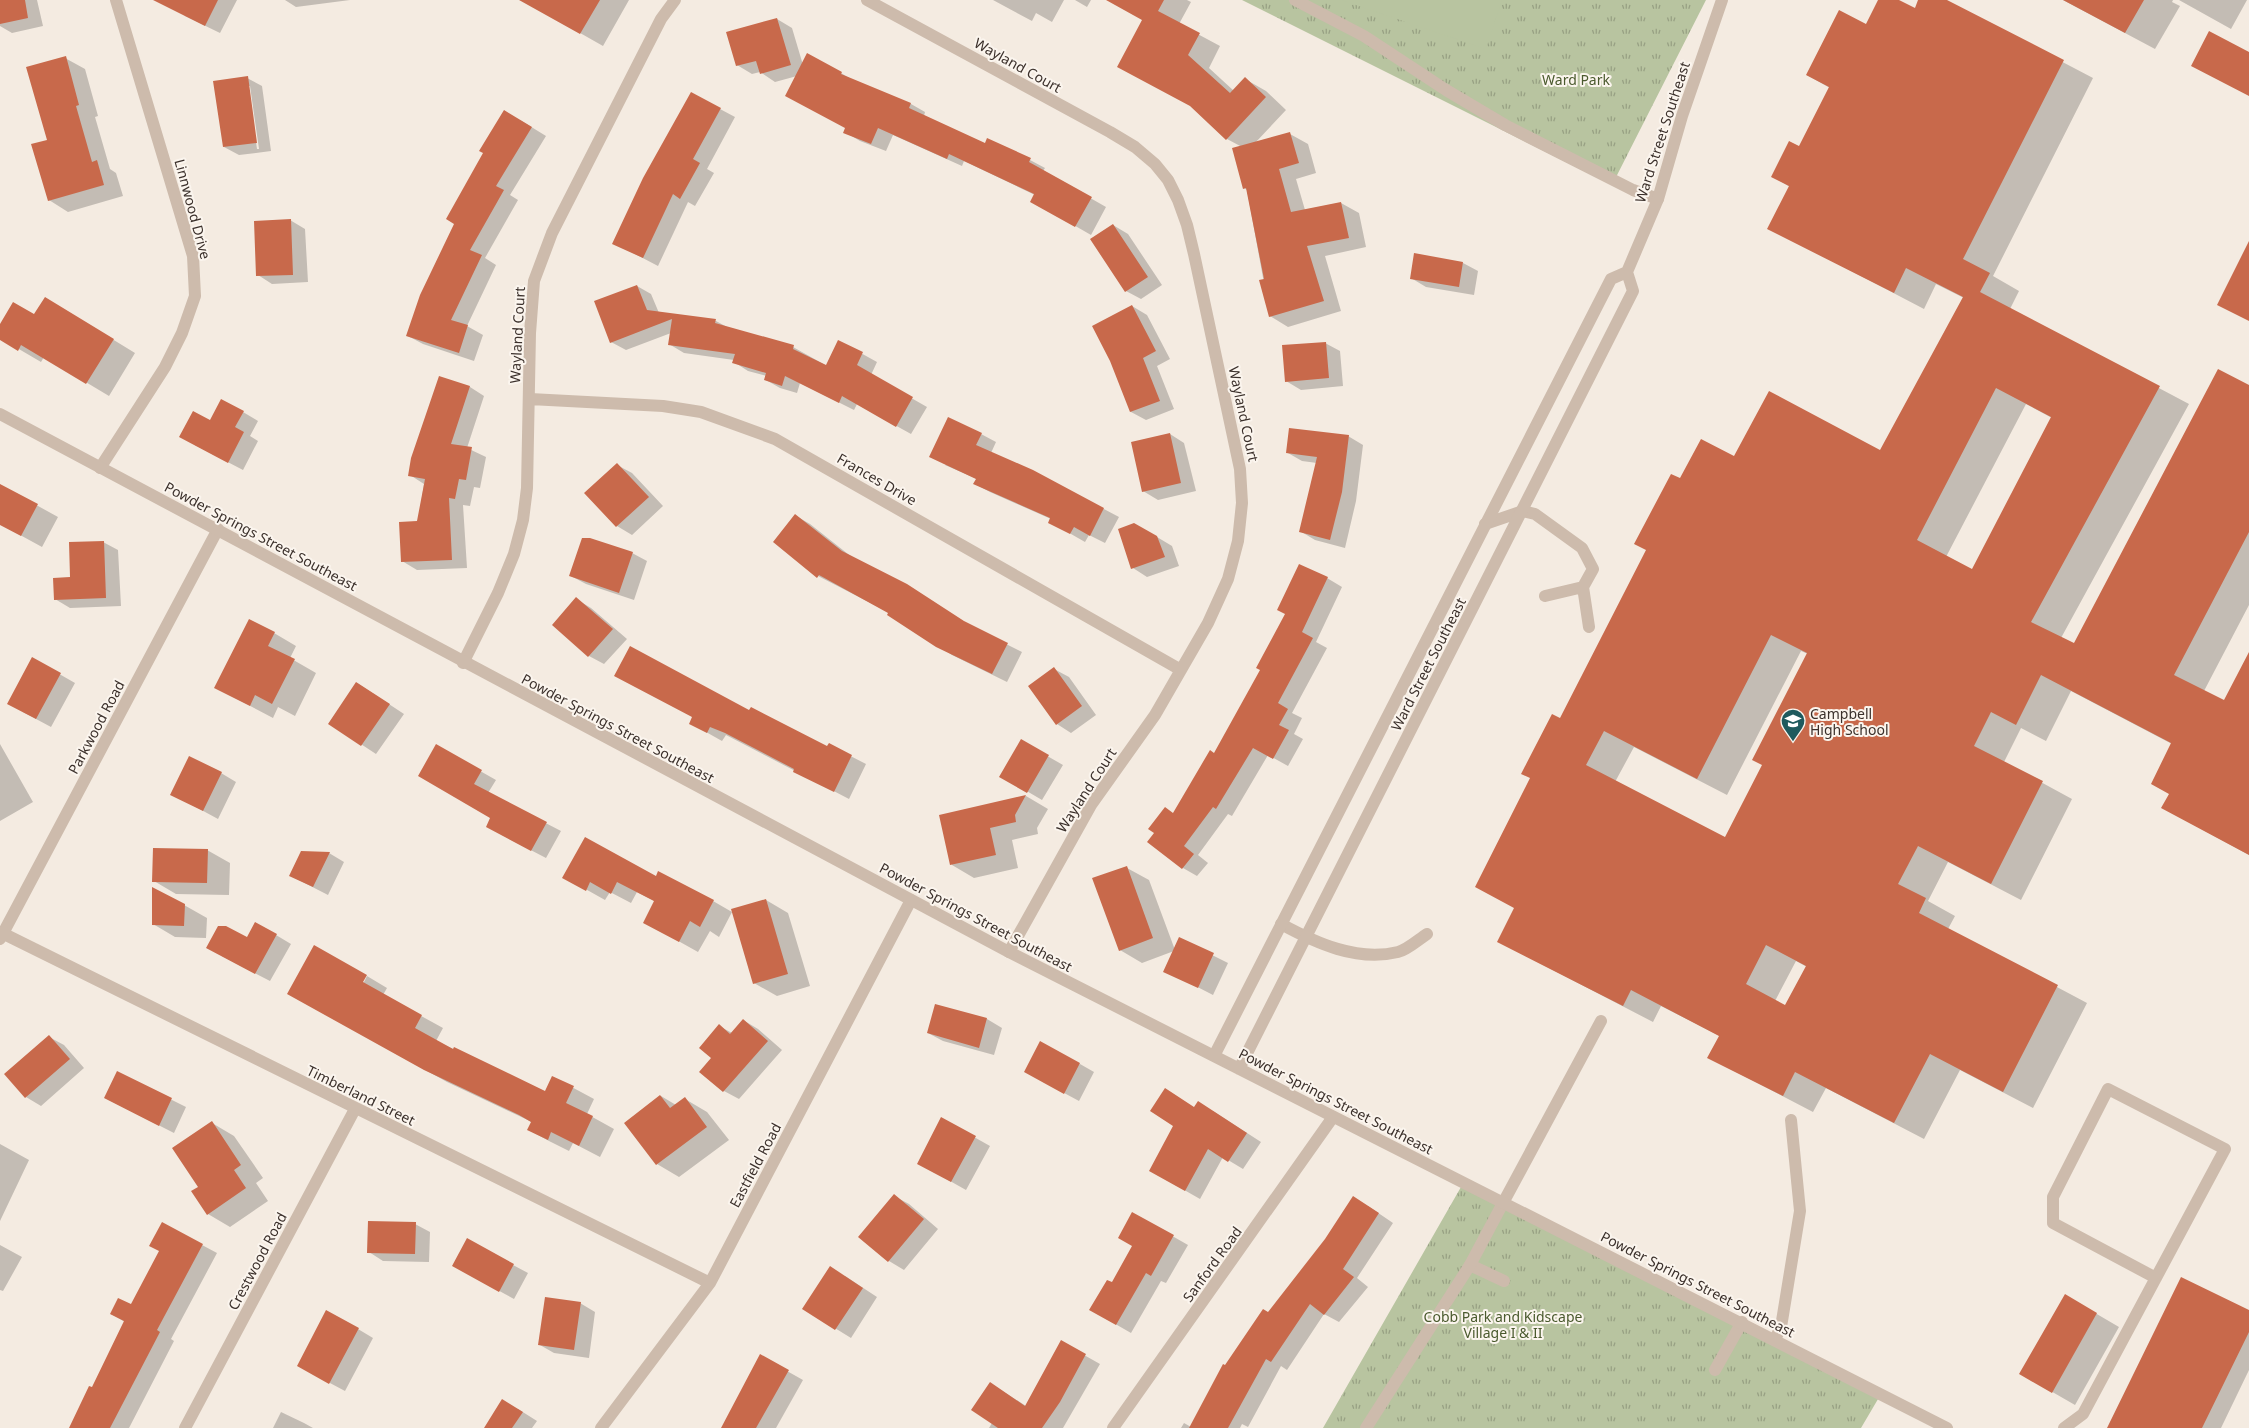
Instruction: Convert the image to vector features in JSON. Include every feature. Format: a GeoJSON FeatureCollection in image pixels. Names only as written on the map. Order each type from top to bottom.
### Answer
{"type":"FeatureCollection","features":[{"type":"Feature","properties":{"kind":"street","name":"Linnwood Drive"},"geometry":{"type":"LineString","coordinates":[[100,468],[166,368],[182,333],[194,296],[193,256],[116,0]]}},
{"type":"Feature","properties":{"kind":"street","name":"Wayland Court"},"geometry":{"type":"LineString","coordinates":[[463,663],[498,593],[514,554],[523,520],[530,398],[530,333],[534,281],[552,234],[661,19],[675,0]]}},
{"type":"Feature","properties":{"kind":"street","name":"Wayland Court"},"geometry":{"type":"LineString","coordinates":[[867,0],[1135,147],[1155,164],[1168,180],[1178,200],[1192,244],[1240,469],[1242,503],[1238,541],[1228,579],[1208,623],[1155,715],[1091,805],[1009,952]]}},
{"type":"Feature","properties":{"kind":"street"},"geometry":{"type":"LineString","coordinates":[[1295,0],[1364,36],[1446,90],[1504,125],[1626,187],[1658,199]]}},
{"type":"Feature","properties":{"kind":"street","name":"Ward Street Southeast"},"geometry":{"type":"LineString","coordinates":[[1214,1056],[1611,279],[1626,272],[1658,199],[1682,116],[1722,0]]}},
{"type":"Feature","properties":{"kind":"street","name":"Ward Street Southeast"},"geometry":{"type":"LineString","coordinates":[[1239,1069],[1633,291],[1626,272]]}},
{"type":"Feature","properties":{"kind":"street","name":"Frances Drive"},"geometry":{"type":"LineString","coordinates":[[530,398],[663,406],[701,412],[776,439],[1181,670]]}},
{"type":"Feature","properties":{"kind":"street","name":"Powder Springs Street Southeast"},"geometry":{"type":"LineString","coordinates":[[0,414],[218,529],[463,663],[1009,952],[1742,1322],[1947,1428]]}},
{"type":"Feature","properties":{"kind":"street"},"geometry":{"type":"LineString","coordinates":[[1485,524],[1523,511],[1535,514],[1582,548],[1593,569],[1584,587],[1589,627]]}},
{"type":"Feature","properties":{"kind":"street","name":"Parkwood Road"},"geometry":{"type":"LineString","coordinates":[[1,935],[218,529]]}},
{"type":"Feature","properties":{"kind":"street"},"geometry":{"type":"LineString","coordinates":[[1545,596],[1584,587]]}},
{"type":"Feature","properties":{"kind":"street","name":"Eastfield Road"},"geometry":{"type":"LineString","coordinates":[[601,1428],[710,1283],[911,900]]}},
{"type":"Feature","properties":{"kind":"street"},"geometry":{"type":"LineString","coordinates":[[1281,924],[1306,937],[1360,955],[1399,952],[1427,934]]}},
{"type":"Feature","properties":{"kind":"street","name":"Timberland Street"},"geometry":{"type":"LineString","coordinates":[[1,935],[710,1283]]}},
{"type":"Feature","properties":{"kind":"street"},"geometry":{"type":"LineString","coordinates":[[1366,1428],[1470,1265],[1601,1021]]}},
{"type":"Feature","properties":{"kind":"street"},"geometry":{"type":"LineString","coordinates":[[2064,1428],[2083,1414],[2156,1278],[2225,1149],[2108,1089],[2053,1197],[2053,1223],[2156,1278]]}},
{"type":"Feature","properties":{"kind":"street","name":"Crestwood Road"},"geometry":{"type":"LineString","coordinates":[[185,1428],[355,1109]]}},
{"type":"Feature","properties":{"kind":"street","name":"Sanford Road"},"geometry":{"type":"LineString","coordinates":[[1113,1428],[1333,1116]]}},
{"type":"Feature","properties":{"kind":"street"},"geometry":{"type":"LineString","coordinates":[[1775,1339],[1783,1318],[1800,1211],[1791,1120]]}},
{"type":"Feature","properties":{"kind":"street"},"geometry":{"type":"LineString","coordinates":[[1470,1265],[1504,1281]]}},
{"type":"Feature","properties":{"kind":"street"},"geometry":{"type":"LineString","coordinates":[[1715,1370],[1742,1322]]}},
{"type":"Feature","properties":{"kind":"green space","name":"Ward Park"},"geometry":{"type":"Polygon","coordinates":[[[1242,0],[1706,0],[1612,185],[1242,0]]]}},
{"type":"Feature","properties":{"kind":"green space"},"geometry":{"type":"Polygon","coordinates":[[[1341,0],[1502,0],[1486,49],[1341,0]]]}},
{"type":"Feature","properties":{"kind":"green space","name":"Cobb Park and Kidscape Village I & II"},"geometry":{"type":"Polygon","coordinates":[[[1461,1187],[1881,1394],[1861,1428],[1323,1428],[1461,1187]]]}},
{"type":"Feature","properties":{"kind":"building"},"geometry":{"type":"Polygon","coordinates":[[[0,0],[25,0],[28,18],[0,24],[0,0]]]}},
{"type":"Feature","properties":{"kind":"building"},"geometry":{"type":"Polygon","coordinates":[[[153,0],[218,0],[205,26],[153,0]]]}},
{"type":"Feature","properties":{"kind":"building"},"geometry":{"type":"Polygon","coordinates":[[[519,0],[600,0],[580,34],[519,0]]]}},
{"type":"Feature","properties":{"kind":"building"},"geometry":{"type":"Polygon","coordinates":[[[1106,0],[1164,0],[1158,11],[1200,33],[1188,55],[1230,93],[1245,77],[1266,97],[1226,140],[1190,106],[1117,67],[1142,20],[1106,0]]]}},
{"type":"Feature","properties":{"kind":"building","name":"Campbell High School"},"geometry":{"type":"Polygon","coordinates":[[[1878,0],[1899,0],[1915,8],[1918,0],[1947,0],[2064,60],[1963,259],[1990,273],[1980,292],[2160,386],[2031,622],[2074,643],[2218,369],[2249,385],[2249,532],[2174,675],[2224,700],[2249,652],[2249,855],[2161,808],[2169,794],[2151,784],[2171,743],[2041,675],[2016,725],[1991,712],[1974,746],[2043,781],[1991,884],[1918,846],[1898,884],[1926,898],[1919,913],[2058,985],[2003,1092],[1930,1054],[1894,1123],[1795,1072],[1783,1096],[1707,1058],[1719,1036],[1631,990],[1623,1006],[1497,942],[1514,908],[1475,887],[1530,778],[1521,774],[1552,714],[1560,718],[1646,550],[1634,544],[1671,474],[1680,478],[1701,439],[1734,456],[1769,391],[1880,450],[1963,297],[1906,268],[1894,293],[1767,229],[1789,186],[1771,177],[1789,141],[1799,146],[1829,87],[1806,75],[1839,10],[1866,24],[1878,0]],[[1996,388],[1917,540],[1972,569],[2051,417],[1996,388]],[[1771,635],[1697,779],[1604,731],[1586,765],[1725,837],[1762,765],[1752,760],[1807,653],[1771,635]],[[1766,945],[1746,984],[1785,1005],[1806,966],[1766,945]]]}},
{"type":"Feature","properties":{"kind":"building"},"geometry":{"type":"Polygon","coordinates":[[[2063,0],[2144,0],[2125,33],[2063,0]]]}},
{"type":"Feature","properties":{"kind":"building"},"geometry":{"type":"Polygon","coordinates":[[[777,18],[791,65],[760,74],[756,61],[736,66],[726,32],[777,18]]]}},
{"type":"Feature","properties":{"kind":"building"},"geometry":{"type":"Polygon","coordinates":[[[2209,31],[2249,52],[2249,96],[2191,66],[2209,31]]]}},
{"type":"Feature","properties":{"kind":"building"},"geometry":{"type":"Polygon","coordinates":[[[807,53],[842,72],[841,74],[911,103],[909,108],[985,143],[987,138],[1031,158],[1029,162],[1092,197],[1075,227],[1030,202],[1034,194],[949,154],[947,159],[878,128],[871,144],[843,133],[845,128],[785,96],[807,53]]]}},
{"type":"Feature","properties":{"kind":"building"},"geometry":{"type":"Polygon","coordinates":[[[66,56],[79,105],[76,106],[92,162],[97,160],[104,185],[48,201],[31,144],[47,140],[26,67],[66,56]]]}},
{"type":"Feature","properties":{"kind":"building"},"geometry":{"type":"Polygon","coordinates":[[[248,76],[257,143],[223,147],[213,81],[248,76]]]}},
{"type":"Feature","properties":{"kind":"building"},"geometry":{"type":"Polygon","coordinates":[[[691,92],[721,108],[693,159],[700,163],[680,199],[673,194],[643,258],[612,244],[643,178],[691,92]]]}},
{"type":"Feature","properties":{"kind":"building"},"geometry":{"type":"Polygon","coordinates":[[[504,110],[532,127],[496,186],[504,190],[470,250],[482,255],[451,320],[468,325],[459,353],[406,336],[420,295],[454,224],[446,219],[483,153],[479,151],[504,110]]]}},
{"type":"Feature","properties":{"kind":"building"},"geometry":{"type":"Polygon","coordinates":[[[1290,132],[1299,163],[1279,169],[1291,212],[1341,202],[1349,238],[1307,246],[1324,301],[1269,317],[1259,280],[1264,279],[1246,188],[1243,189],[1232,148],[1290,132]]]}},
{"type":"Feature","properties":{"kind":"building"},"geometry":{"type":"Polygon","coordinates":[[[291,219],[293,275],[256,276],[254,221],[291,219]]]}},
{"type":"Feature","properties":{"kind":"building"},"geometry":{"type":"Polygon","coordinates":[[[1113,224],[1148,277],[1125,292],[1090,239],[1113,224]]]}},
{"type":"Feature","properties":{"kind":"building"},"geometry":{"type":"Polygon","coordinates":[[[2249,241],[2249,321],[2217,305],[2249,241]]]}},
{"type":"Feature","properties":{"kind":"building"},"geometry":{"type":"Polygon","coordinates":[[[1414,253],[1463,262],[1459,287],[1410,279],[1414,253]]]}},
{"type":"Feature","properties":{"kind":"building"},"geometry":{"type":"Polygon","coordinates":[[[637,285],[647,310],[716,319],[715,323],[794,345],[793,349],[826,365],[838,340],[863,352],[857,365],[913,397],[896,427],[842,396],[839,403],[785,376],[782,386],[764,380],[766,373],[732,363],[735,354],[668,345],[672,319],[610,343],[594,301],[637,285]]]}},
{"type":"Feature","properties":{"kind":"building"},"geometry":{"type":"Polygon","coordinates":[[[45,297],[114,339],[86,384],[21,345],[18,351],[0,340],[0,324],[13,302],[34,314],[45,297]]]}},
{"type":"Feature","properties":{"kind":"building"},"geometry":{"type":"Polygon","coordinates":[[[1132,305],[1156,351],[1143,358],[1160,401],[1130,412],[1110,361],[1092,326],[1132,305]]]}},
{"type":"Feature","properties":{"kind":"building"},"geometry":{"type":"Polygon","coordinates":[[[1326,342],[1329,378],[1285,382],[1282,345],[1326,342]]]}},
{"type":"Feature","properties":{"kind":"building"},"geometry":{"type":"Polygon","coordinates":[[[439,376],[470,386],[451,444],[472,447],[466,480],[459,479],[455,499],[449,498],[452,560],[401,562],[399,522],[417,521],[425,479],[408,476],[411,458],[439,376]]]}},
{"type":"Feature","properties":{"kind":"building"},"geometry":{"type":"Polygon","coordinates":[[[221,399],[244,411],[235,427],[244,432],[228,463],[179,437],[193,411],[210,420],[221,399]]]}},
{"type":"Feature","properties":{"kind":"building"},"geometry":{"type":"Polygon","coordinates":[[[948,417],[982,433],[976,445],[1033,470],[1104,508],[1090,536],[1074,527],[1070,534],[1048,523],[1050,518],[973,484],[976,479],[929,457],[948,417]]]}},
{"type":"Feature","properties":{"kind":"building"},"geometry":{"type":"Polygon","coordinates":[[[1289,428],[1349,435],[1342,492],[1330,540],[1299,532],[1317,457],[1286,453],[1289,428]]]}},
{"type":"Feature","properties":{"kind":"building"},"geometry":{"type":"Polygon","coordinates":[[[1170,433],[1181,483],[1142,492],[1131,442],[1170,433]]]}},
{"type":"Feature","properties":{"kind":"building"},"geometry":{"type":"Polygon","coordinates":[[[617,463],[649,497],[616,527],[584,493],[617,463]]]}},
{"type":"Feature","properties":{"kind":"building"},"geometry":{"type":"Polygon","coordinates":[[[0,484],[38,504],[21,536],[0,525],[0,484]]]}},
{"type":"Feature","properties":{"kind":"building"},"geometry":{"type":"Polygon","coordinates":[[[795,514],[842,551],[907,584],[964,621],[1008,643],[992,674],[936,647],[887,615],[888,613],[819,575],[817,578],[773,542],[795,514]]]}},
{"type":"Feature","properties":{"kind":"building"},"geometry":{"type":"Polygon","coordinates":[[[1134,523],[1157,536],[1165,557],[1131,569],[1118,529],[1134,523]]]}},
{"type":"Feature","properties":{"kind":"building"},"geometry":{"type":"Polygon","coordinates":[[[582,538],[590,538],[633,552],[619,593],[569,576],[582,538]]]}},
{"type":"Feature","properties":{"kind":"building"},"geometry":{"type":"Polygon","coordinates":[[[104,541],[106,598],[54,600],[53,578],[70,577],[69,542],[104,541]]]}},
{"type":"Feature","properties":{"kind":"building"},"geometry":{"type":"Polygon","coordinates":[[[1299,564],[1328,577],[1302,632],[1313,638],[1278,703],[1288,709],[1279,725],[1289,730],[1273,759],[1253,748],[1216,809],[1213,807],[1184,846],[1194,854],[1182,869],[1147,842],[1154,833],[1148,829],[1165,807],[1173,813],[1210,750],[1214,753],[1260,670],[1256,668],[1285,614],[1277,610],[1299,564]]]}},
{"type":"Feature","properties":{"kind":"building"},"geometry":{"type":"Polygon","coordinates":[[[576,597],[613,629],[588,657],[552,625],[576,597]]]}},
{"type":"Feature","properties":{"kind":"building"},"geometry":{"type":"Polygon","coordinates":[[[249,619],[275,632],[268,646],[295,659],[272,704],[255,695],[250,706],[214,688],[249,619]]]}},
{"type":"Feature","properties":{"kind":"building"},"geometry":{"type":"Polygon","coordinates":[[[630,646],[749,710],[751,707],[827,746],[829,743],[852,755],[834,792],[793,772],[794,769],[725,733],[710,727],[707,733],[689,724],[692,717],[614,676],[630,646]]]}},
{"type":"Feature","properties":{"kind":"building"},"geometry":{"type":"Polygon","coordinates":[[[32,657],[61,673],[36,719],[7,704],[32,657]]]}},
{"type":"Feature","properties":{"kind":"building"},"geometry":{"type":"Polygon","coordinates":[[[1054,667],[1082,706],[1056,725],[1028,686],[1054,667]]]}},
{"type":"Feature","properties":{"kind":"building"},"geometry":{"type":"Polygon","coordinates":[[[356,682],[390,704],[361,746],[328,724],[356,682]]]}},
{"type":"Feature","properties":{"kind":"building"},"geometry":{"type":"Polygon","coordinates":[[[1021,739],[1049,755],[1027,793],[999,777],[1021,739]]]}},
{"type":"Feature","properties":{"kind":"building"},"geometry":{"type":"Polygon","coordinates":[[[436,744],[482,770],[474,784],[547,822],[531,851],[486,827],[490,818],[418,776],[436,744]]]}},
{"type":"Feature","properties":{"kind":"building"},"geometry":{"type":"Polygon","coordinates":[[[189,756],[222,772],[203,811],[170,795],[189,756]]]}},
{"type":"Feature","properties":{"kind":"building"},"geometry":{"type":"Polygon","coordinates":[[[1026,795],[1015,815],[1016,822],[990,828],[996,855],[950,865],[939,815],[1026,795]]]}},
{"type":"Feature","properties":{"kind":"building"},"geometry":{"type":"Polygon","coordinates":[[[585,837],[656,876],[658,871],[714,900],[700,927],[690,921],[679,942],[643,923],[654,901],[617,882],[611,894],[590,882],[586,891],[562,878],[585,837]]]}},
{"type":"Feature","properties":{"kind":"building"},"geometry":{"type":"Polygon","coordinates":[[[153,848],[208,849],[207,883],[152,882],[153,848]]]}},
{"type":"Feature","properties":{"kind":"building"},"geometry":{"type":"Polygon","coordinates":[[[301,851],[330,852],[313,887],[289,876],[301,851]]]}},
{"type":"Feature","properties":{"kind":"building"},"geometry":{"type":"Polygon","coordinates":[[[1127,866],[1153,938],[1119,951],[1092,878],[1127,866]]]}},
{"type":"Feature","properties":{"kind":"building"},"geometry":{"type":"Polygon","coordinates":[[[152,887],[185,904],[184,926],[152,925],[152,887]]]}},
{"type":"Feature","properties":{"kind":"building"},"geometry":{"type":"Polygon","coordinates":[[[766,899],[788,974],[753,984],[731,909],[766,899]]]}},
{"type":"Feature","properties":{"kind":"building"},"geometry":{"type":"Polygon","coordinates":[[[255,922],[277,934],[255,974],[206,948],[218,926],[226,926],[247,937],[255,922]]]}},
{"type":"Feature","properties":{"kind":"building"},"geometry":{"type":"Polygon","coordinates":[[[1179,937],[1214,953],[1198,988],[1163,972],[1179,937]]]}},
{"type":"Feature","properties":{"kind":"building"},"geometry":{"type":"Polygon","coordinates":[[[314,945],[367,975],[363,982],[422,1015],[415,1028],[453,1049],[454,1047],[545,1091],[552,1076],[574,1086],[566,1103],[593,1116],[579,1146],[551,1132],[548,1140],[527,1130],[531,1122],[519,1115],[424,1070],[287,994],[314,945]]]}},
{"type":"Feature","properties":{"kind":"building"},"geometry":{"type":"Polygon","coordinates":[[[935,1004],[987,1018],[979,1048],[927,1033],[935,1004]]]}},
{"type":"Feature","properties":{"kind":"building"},"geometry":{"type":"Polygon","coordinates":[[[743,1019],[768,1041],[723,1092],[699,1072],[711,1058],[699,1048],[719,1024],[730,1034],[743,1019]]]}},
{"type":"Feature","properties":{"kind":"building"},"geometry":{"type":"Polygon","coordinates":[[[49,1035],[70,1059],[25,1098],[4,1074],[49,1035]]]}},
{"type":"Feature","properties":{"kind":"building"},"geometry":{"type":"Polygon","coordinates":[[[1040,1041],[1080,1063],[1064,1094],[1024,1072],[1040,1041]]]}},
{"type":"Feature","properties":{"kind":"building"},"geometry":{"type":"Polygon","coordinates":[[[117,1071],[172,1098],[159,1126],[104,1098],[117,1071]]]}},
{"type":"Feature","properties":{"kind":"building"},"geometry":{"type":"Polygon","coordinates":[[[1165,1088],[1194,1107],[1198,1101],[1247,1133],[1228,1162],[1208,1149],[1185,1191],[1149,1171],[1173,1126],[1150,1111],[1165,1088]]]}},
{"type":"Feature","properties":{"kind":"building"},"geometry":{"type":"Polygon","coordinates":[[[660,1095],[670,1108],[685,1097],[707,1127],[656,1165],[624,1123],[660,1095]]]}},
{"type":"Feature","properties":{"kind":"building"},"geometry":{"type":"Polygon","coordinates":[[[941,1117],[976,1136],[951,1182],[917,1164],[941,1117]]]}},
{"type":"Feature","properties":{"kind":"building"},"geometry":{"type":"Polygon","coordinates":[[[212,1121],[241,1165],[234,1170],[246,1188],[207,1215],[191,1191],[198,1187],[172,1148],[212,1121]]]}},
{"type":"Feature","properties":{"kind":"building"},"geometry":{"type":"Polygon","coordinates":[[[894,1194],[924,1219],[888,1262],[858,1237],[894,1194]]]}},
{"type":"Feature","properties":{"kind":"building"},"geometry":{"type":"Polygon","coordinates":[[[1353,1196],[1379,1213],[1343,1269],[1354,1277],[1324,1315],[1310,1304],[1271,1362],[1266,1359],[1228,1428],[1189,1428],[1223,1364],[1225,1365],[1263,1309],[1268,1312],[1325,1239],[1353,1196]]]}},
{"type":"Feature","properties":{"kind":"building"},"geometry":{"type":"Polygon","coordinates":[[[1132,1212],[1174,1235],[1151,1276],[1146,1273],[1116,1325],[1089,1310],[1107,1280],[1112,1282],[1132,1246],[1118,1238],[1132,1212]]]}},
{"type":"Feature","properties":{"kind":"building"},"geometry":{"type":"Polygon","coordinates":[[[368,1221],[416,1222],[415,1254],[367,1253],[368,1221]]]}},
{"type":"Feature","properties":{"kind":"building"},"geometry":{"type":"Polygon","coordinates":[[[162,1222],[203,1244],[157,1330],[160,1332],[110,1428],[69,1428],[89,1386],[92,1387],[124,1321],[110,1314],[118,1298],[131,1304],[159,1251],[149,1246],[162,1222]]]}},
{"type":"Feature","properties":{"kind":"building"},"geometry":{"type":"Polygon","coordinates":[[[467,1238],[514,1264],[499,1292],[452,1266],[467,1238]]]}},
{"type":"Feature","properties":{"kind":"building"},"geometry":{"type":"Polygon","coordinates":[[[830,1266],[863,1288],[835,1330],[802,1309],[830,1266]]]}},
{"type":"Feature","properties":{"kind":"building"},"geometry":{"type":"Polygon","coordinates":[[[2181,1277],[2249,1310],[2249,1332],[2202,1428],[2107,1428],[2181,1277]]]}},
{"type":"Feature","properties":{"kind":"building"},"geometry":{"type":"Polygon","coordinates":[[[2065,1294],[2097,1313],[2052,1393],[2019,1374],[2065,1294]]]}},
{"type":"Feature","properties":{"kind":"building"},"geometry":{"type":"Polygon","coordinates":[[[545,1297],[581,1302],[574,1350],[538,1345],[545,1297]]]}},
{"type":"Feature","properties":{"kind":"building"},"geometry":{"type":"Polygon","coordinates":[[[326,1310],[359,1328],[329,1384],[297,1366],[326,1310]]]}},
{"type":"Feature","properties":{"kind":"building"},"geometry":{"type":"Polygon","coordinates":[[[1061,1340],[1086,1354],[1060,1402],[1042,1428],[998,1428],[971,1410],[990,1382],[1025,1406],[1061,1340]]]}},
{"type":"Feature","properties":{"kind":"building"},"geometry":{"type":"Polygon","coordinates":[[[760,1354],[789,1370],[756,1428],[721,1428],[760,1354]]]}},
{"type":"Feature","properties":{"kind":"building"},"geometry":{"type":"Polygon","coordinates":[[[502,1399],[523,1412],[512,1428],[484,1428],[502,1399]]]}},
{"type":"Feature","properties":{"kind":"place","name":"Campbell High School"},"geometry":{"type":"Point","coordinates":[1793,742]}}]}
